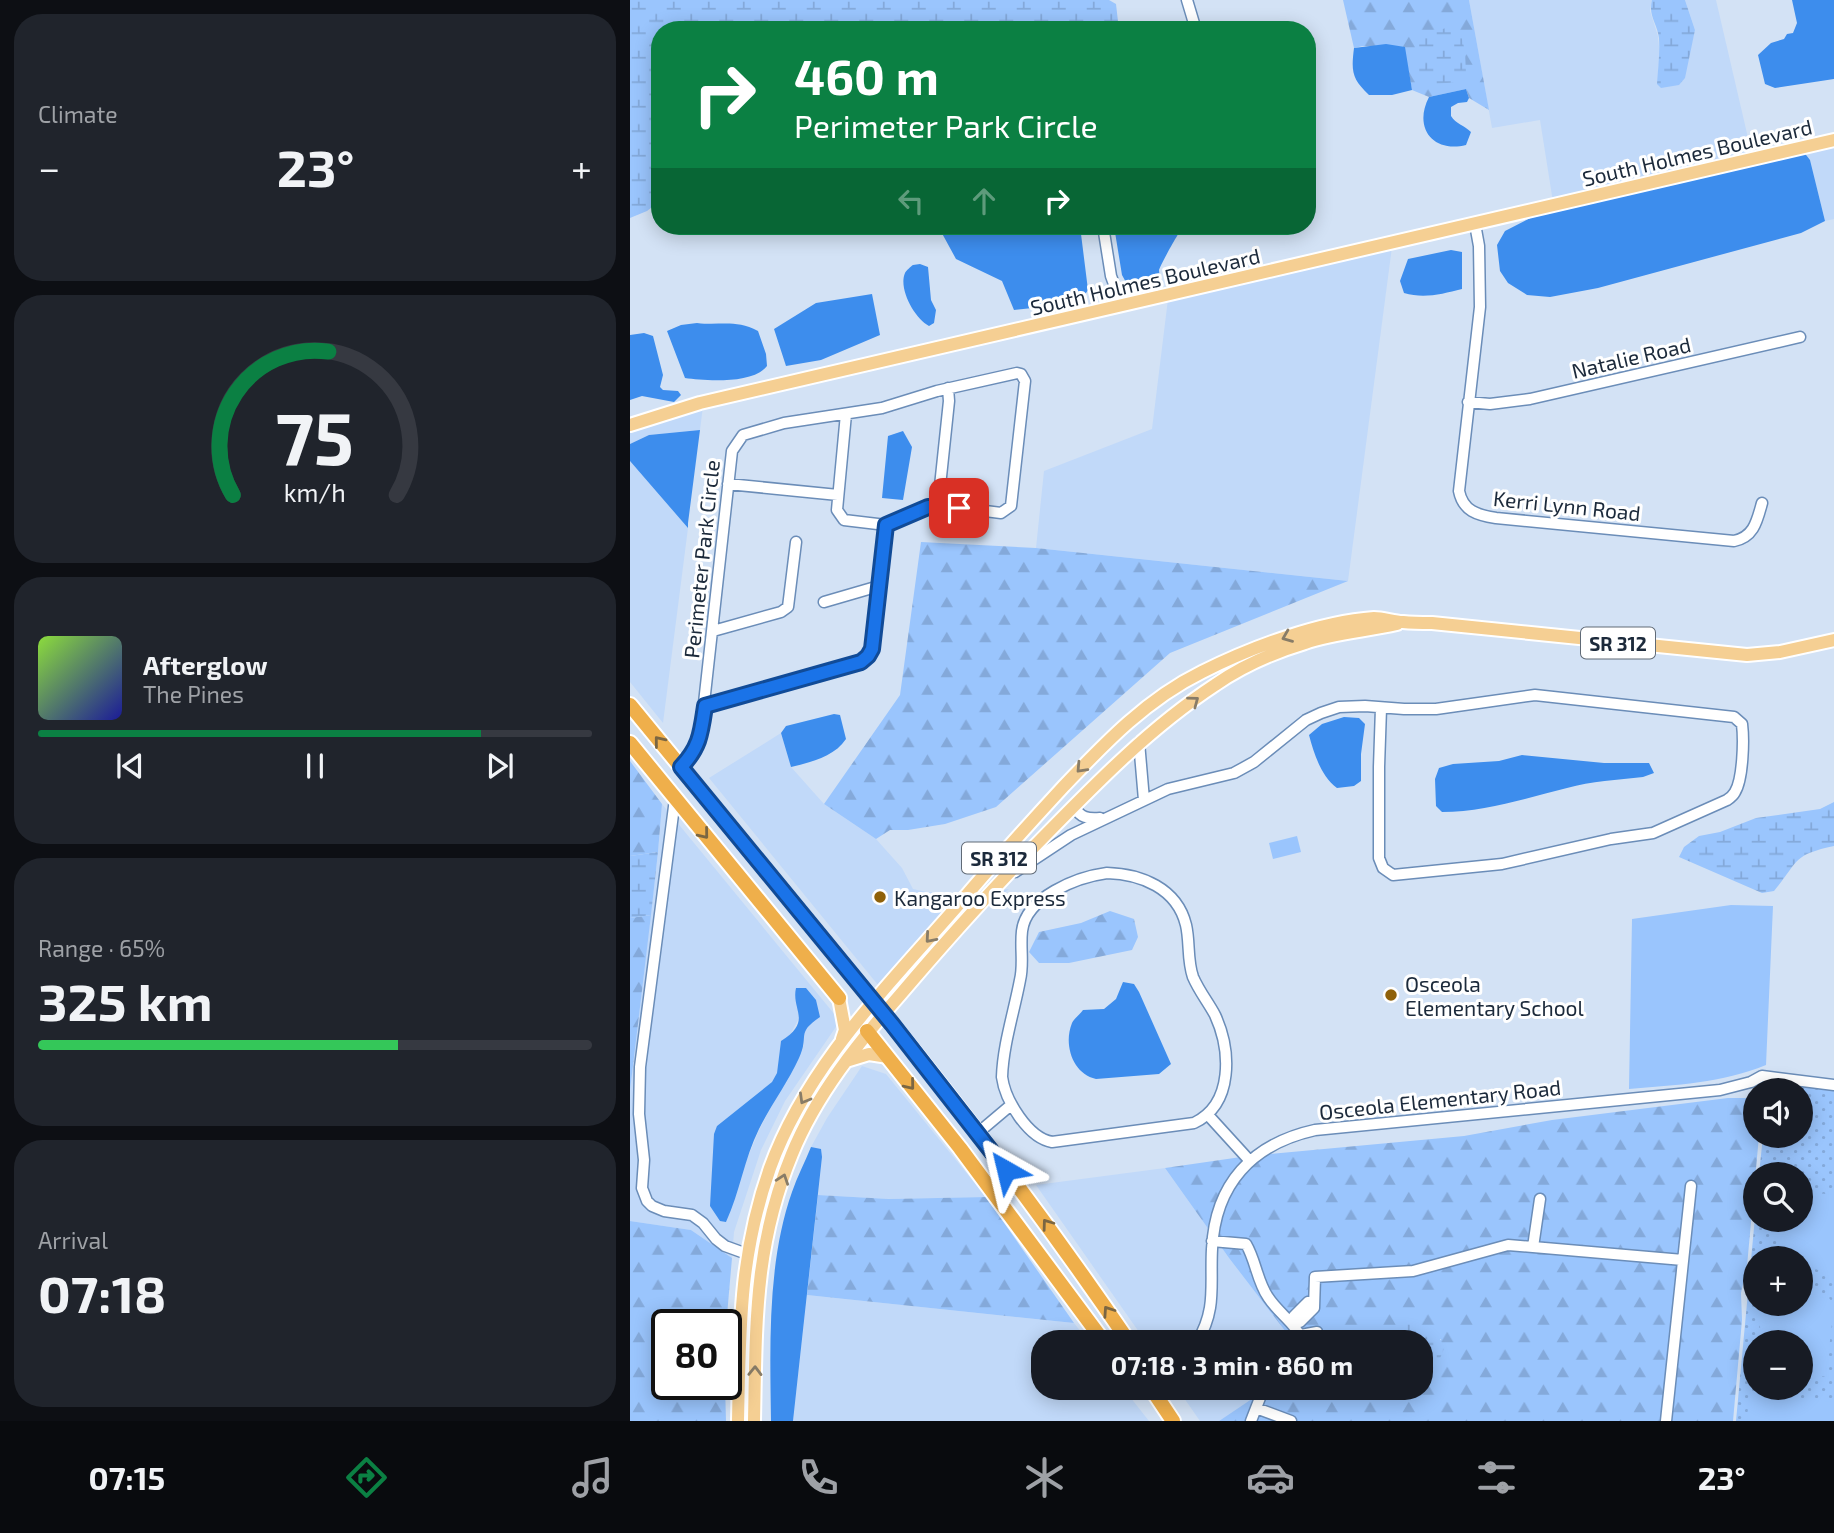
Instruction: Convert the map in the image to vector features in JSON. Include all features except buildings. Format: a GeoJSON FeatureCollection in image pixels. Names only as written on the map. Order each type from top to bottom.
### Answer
{"type":"FeatureCollection","features":[{"type":"Feature","properties":{"kind":"highway"},"geometry":{"type":"LineString","coordinates":[[630,705],[979,1132],[1121,1330]]}},
{"type":"Feature","properties":{"kind":"highway"},"geometry":{"type":"LineString","coordinates":[[630,743],[839,998]]}},
{"type":"Feature","properties":{"kind":"highway"},"geometry":{"type":"LineString","coordinates":[[862,1026],[960,1148],[1095,1330]]}},
{"type":"Feature","properties":{"kind":"highway"},"geometry":{"type":"LineString","coordinates":[[1160,1400],[1173,1421]]}},
{"type":"Feature","properties":{"kind":"main road","name":"South Holmes Boulevard"},"geometry":{"type":"LineString","coordinates":[[630,425],[700,403],[1834,140]]}},
{"type":"Feature","properties":{"kind":"main road","name":"SR 312"},"geometry":{"type":"LineString","coordinates":[[738,1421],[741,1310],[747,1254],[761,1195],[783,1137],[813,1084],[841,1042],[862,1026],[1017,836],[1115,732],[1149,704],[1202,672],[1300,632],[1377,618],[1747,655],[1780,652],[1834,640]]}},
{"type":"Feature","properties":{"kind":"main road","name":"SR 312"},"geometry":{"type":"LineString","coordinates":[[878,1007],[1139,742],[1216,684],[1249,666],[1305,643],[1402,622]]}},
{"type":"Feature","properties":{"kind":"main road"},"geometry":{"type":"LineString","coordinates":[[1130,720],[1138,727],[1139,742]]}},
{"type":"Feature","properties":{"kind":"main road"},"geometry":{"type":"LineString","coordinates":[[839,998],[862,1026]]}},
{"type":"Feature","properties":{"kind":"main road"},"geometry":{"type":"LineString","coordinates":[[839,998],[845,1030],[841,1042]]}},
{"type":"Feature","properties":{"kind":"main road","name":"SR 312"},"geometry":{"type":"LineString","coordinates":[[754,1421],[756,1321],[761,1257],[783,1177],[804,1128],[846,1061],[862,1026]]}},
{"type":"Feature","properties":{"kind":"main road"},"geometry":{"type":"LineString","coordinates":[[846,1061],[869,1054],[888,1057]]}},
{"type":"Feature","properties":{"kind":"main road"},"geometry":{"type":"LineString","coordinates":[[747,1254],[754,1260],[755,1265],[750,1315],[756,1321]]}},
{"type":"Feature","properties":{"kind":"street"},"geometry":{"type":"LineString","coordinates":[[1187,0],[1193,21]]}},
{"type":"Feature","properties":{"kind":"street","name":"Kerri Lynn Road"},"geometry":{"type":"LineString","coordinates":[[1475,224],[1479,246],[1480,307],[1459,491],[1464,505],[1473,512],[1496,518],[1734,541],[1747,537],[1754,530],[1762,503]]}},
{"type":"Feature","properties":{"kind":"street"},"geometry":{"type":"LineString","coordinates":[[1104,235],[1111,276],[1122,306]]}},
{"type":"Feature","properties":{"kind":"street","name":"Natalie Road"},"geometry":{"type":"LineString","coordinates":[[1468,402],[1490,404],[1530,400],[1800,337]]}},
{"type":"Feature","properties":{"kind":"street","name":"Perimeter Park Circle"},"geometry":{"type":"LineString","coordinates":[[681,767],[699,743],[732,451],[743,435],[784,423],[882,408],[948,388],[1021,374],[1025,381],[1011,506],[1001,513],[938,505],[918,510],[886,525]]}},
{"type":"Feature","properties":{"kind":"street"},"geometry":{"type":"LineString","coordinates":[[938,505],[949,401],[948,388]]}},
{"type":"Feature","properties":{"kind":"street"},"geometry":{"type":"LineString","coordinates":[[705,706],[861,662],[872,649],[886,525],[844,520],[837,510],[846,414]]}},
{"type":"Feature","properties":{"kind":"street"},"geometry":{"type":"LineString","coordinates":[[728,484],[838,495]]}},
{"type":"Feature","properties":{"kind":"street"},"geometry":{"type":"LineString","coordinates":[[713,631],[781,612],[788,607],[796,542]]}},
{"type":"Feature","properties":{"kind":"street"},"geometry":{"type":"LineString","coordinates":[[824,602],[879,586]]}},
{"type":"Feature","properties":{"kind":"street"},"geometry":{"type":"LineString","coordinates":[[1000,883],[1061,840],[1168,789],[1234,773],[1254,762],[1306,720],[1339,708],[1381,708],[1436,709],[1535,695],[1734,717],[1742,724],[1744,739],[1739,776],[1735,792],[1727,800],[1653,833],[1589,843],[1502,864],[1393,875],[1383,868],[1379,858],[1381,708]]}},
{"type":"Feature","properties":{"kind":"street"},"geometry":{"type":"LineString","coordinates":[[1139,742],[1144,800]]}},
{"type":"Feature","properties":{"kind":"street"},"geometry":{"type":"LineString","coordinates":[[675,799],[640,1065],[639,1114],[644,1160],[642,1188],[652,1206],[664,1211],[692,1215],[725,1246],[747,1254]]}},
{"type":"Feature","properties":{"kind":"street"},"geometry":{"type":"LineString","coordinates":[[1074,806],[1077,813],[1089,819],[1108,817]]}},
{"type":"Feature","properties":{"kind":"street"},"geometry":{"type":"LineString","coordinates":[[1120,873],[1163,889],[1177,904],[1187,936],[1190,968],[1216,1017],[1224,1045],[1224,1086],[1217,1105],[1208,1115],[1194,1124],[1184,1126],[1052,1142],[1033,1133],[1011,1105],[1003,1087],[1002,1068],[1023,970],[1021,934],[1025,919],[1045,898],[1063,886],[1096,875],[1120,873]]}},
{"type":"Feature","properties":{"kind":"street","name":"Osceola Elementary Road"},"geometry":{"type":"LineString","coordinates":[[1204,1330],[1213,1299],[1214,1222],[1224,1196],[1249,1160],[1285,1139],[1315,1130],[1720,1090],[1751,1082],[1762,1076],[1834,1085]]}},
{"type":"Feature","properties":{"kind":"street"},"geometry":{"type":"LineString","coordinates":[[979,1132],[1011,1105]]}},
{"type":"Feature","properties":{"kind":"street"},"geometry":{"type":"LineString","coordinates":[[1208,1115],[1249,1160]]}},
{"type":"Feature","properties":{"kind":"street"},"geometry":{"type":"LineString","coordinates":[[1666,1421],[1690,1186]]}},
{"type":"Feature","properties":{"kind":"street"},"geometry":{"type":"LineString","coordinates":[[1533,1247],[1540,1199]]}},
{"type":"Feature","properties":{"kind":"street"},"geometry":{"type":"LineString","coordinates":[[1212,1241],[1246,1244],[1268,1298],[1294,1323],[1298,1330]]}},
{"type":"Feature","properties":{"kind":"street"},"geometry":{"type":"LineString","coordinates":[[1294,1323],[1294,1316],[1308,1302],[1314,1301],[1315,1277],[1413,1271],[1507,1245],[1683,1261]]}},
{"type":"Feature","properties":{"kind":"street"},"geometry":{"type":"LineString","coordinates":[[1251,1421],[1259,1400]]}},
{"type":"Feature","properties":{"kind":"street"},"geometry":{"type":"LineString","coordinates":[[1256,1408],[1290,1421]]}},
{"type":"Feature","properties":{"kind":"shaded area"},"geometry":{"type":"Polygon","coordinates":[[[1469,0],[1652,0],[1650,11],[1658,36],[1660,58],[1658,70],[1691,47],[1695,30],[1685,0],[1716,0],[1752,155],[1553,202],[1540,120],[1492,128],[1469,0]]]}},
{"type":"Feature","properties":{"kind":"shaded area"},"geometry":{"type":"Polygon","coordinates":[[[1834,144],[1834,219],[1825,221],[1810,160],[1803,151],[1834,144]]]}},
{"type":"Feature","properties":{"kind":"shaded area"},"geometry":{"type":"Polygon","coordinates":[[[1392,247],[1348,581],[1036,548],[1044,471],[1152,429],[1168,299],[1392,247]]]}},
{"type":"Feature","properties":{"kind":"shaded area"},"geometry":{"type":"Polygon","coordinates":[[[703,406],[700,430],[649,435],[630,444],[630,429],[703,406]]]}},
{"type":"Feature","properties":{"kind":"shaded area"},"geometry":{"type":"Polygon","coordinates":[[[630,461],[688,528],[663,723],[630,682],[630,461]]]}},
{"type":"Feature","properties":{"kind":"shaded area"},"geometry":{"type":"Polygon","coordinates":[[[781,733],[791,767],[824,804],[876,839],[902,868],[913,889],[965,894],[1009,889],[887,996],[709,778],[781,733]]]}},
{"type":"Feature","properties":{"kind":"shaded area"},"geometry":{"type":"Polygon","coordinates":[[[662,804],[840,1021],[785,1101],[761,1150],[734,1232],[732,1258],[691,1230],[630,1221],[630,1090],[662,804]],[[795,994],[799,1008],[798,1020],[790,1035],[781,1041],[777,1073],[772,1082],[717,1126],[726,1222],[759,1130],[804,1045],[803,1035],[807,1026],[795,994]]]}},
{"type":"Feature","properties":{"kind":"shaded area"},"geometry":{"type":"Polygon","coordinates":[[[862,1066],[886,1074],[986,1197],[889,1199],[818,1195],[822,1157],[811,1147],[862,1066]]]}},
{"type":"Feature","properties":{"kind":"shaded area"},"geometry":{"type":"Polygon","coordinates":[[[1165,1168],[1284,1330],[1138,1330],[1036,1185],[1165,1168]]]}},
{"type":"Feature","properties":{"kind":"shaded area"},"geometry":{"type":"Polygon","coordinates":[[[807,1295],[1074,1323],[1080,1330],[1031,1330],[1031,1400],[1132,1400],[1149,1421],[793,1421],[807,1295]]]}},
{"type":"Feature","properties":{"kind":"shaded area"},"geometry":{"type":"Polygon","coordinates":[[[1185,1400],[1250,1400],[1219,1421],[1200,1421],[1185,1400]]]}},
{"type":"Feature","properties":{"kind":"green space"},"geometry":{"type":"Polygon","coordinates":[[[630,0],[1109,0],[1116,4],[1118,21],[651,21],[651,208],[630,218],[630,0]]]}},
{"type":"Feature","properties":{"kind":"green space"},"geometry":{"type":"Polygon","coordinates":[[[1343,0],[1469,0],[1489,110],[1469,98],[1466,89],[1429,97],[1412,90],[1404,47],[1354,48],[1343,0]],[[1459,31],[1419,42],[1419,53],[1459,31]]]}},
{"type":"Feature","properties":{"kind":"green space"},"geometry":{"type":"Polygon","coordinates":[[[1652,0],[1685,0],[1695,30],[1685,78],[1679,85],[1661,88],[1657,84],[1659,38],[1652,15],[1652,0]]]}},
{"type":"Feature","properties":{"kind":"green space"},"geometry":{"type":"Polygon","coordinates":[[[1449,27],[1460,31],[1465,51],[1466,74],[1458,82],[1423,85],[1419,78],[1419,41],[1427,34],[1449,27]]]}},
{"type":"Feature","properties":{"kind":"green space"},"geometry":{"type":"Polygon","coordinates":[[[921,542],[1036,548],[1348,581],[1170,653],[996,807],[945,824],[890,830],[876,839],[824,804],[900,695],[921,542]]]}},
{"type":"Feature","properties":{"kind":"green space"},"geometry":{"type":"Polygon","coordinates":[[[630,761],[662,804],[658,852],[630,856],[630,761]]]}},
{"type":"Feature","properties":{"kind":"green space"},"geometry":{"type":"Polygon","coordinates":[[[1834,802],[1834,846],[1803,856],[1774,891],[1762,893],[1679,857],[1684,847],[1699,836],[1720,832],[1756,818],[1820,809],[1834,802]]]}},
{"type":"Feature","properties":{"kind":"green space"},"geometry":{"type":"Polygon","coordinates":[[[1297,836],[1301,852],[1273,859],[1269,843],[1297,836]]]}},
{"type":"Feature","properties":{"kind":"green space"},"geometry":{"type":"Polygon","coordinates":[[[658,852],[651,915],[630,918],[630,856],[658,852]]]}},
{"type":"Feature","properties":{"kind":"green space"},"geometry":{"type":"Polygon","coordinates":[[[1731,905],[1773,906],[1766,1065],[1716,1079],[1629,1089],[1632,919],[1731,905]]]}},
{"type":"Feature","properties":{"kind":"green space"},"geometry":{"type":"Polygon","coordinates":[[[1110,911],[1134,919],[1138,937],[1132,950],[1069,963],[1039,963],[1029,952],[1039,932],[1081,923],[1110,911]]]}},
{"type":"Feature","properties":{"kind":"green space"},"geometry":{"type":"Polygon","coordinates":[[[651,915],[632,1074],[630,1090],[630,918],[651,915]]]}},
{"type":"Feature","properties":{"kind":"green space"},"geometry":{"type":"Polygon","coordinates":[[[1813,1082],[1834,1085],[1834,1421],[1736,1421],[1743,1346],[1743,1400],[1813,1400],[1813,1330],[1744,1330],[1746,1316],[1813,1316],[1813,1246],[1752,1246],[1754,1232],[1813,1232],[1813,1162],[1760,1162],[1762,1148],[1813,1148],[1813,1082]]]}},
{"type":"Feature","properties":{"kind":"green space"},"geometry":{"type":"Polygon","coordinates":[[[1743,1098],[1743,1148],[1758,1148],[1757,1162],[1743,1162],[1743,1232],[1750,1232],[1749,1246],[1743,1246],[1742,1320],[1733,1421],[1219,1421],[1250,1400],[1433,1400],[1433,1358],[1441,1339],[1433,1339],[1433,1330],[1284,1330],[1165,1168],[1248,1156],[1464,1136],[1552,1120],[1743,1098]]]}},
{"type":"Feature","properties":{"kind":"green space"},"geometry":{"type":"Polygon","coordinates":[[[1813,1192],[1834,1195],[1834,1273],[1813,1268],[1813,1246],[1780,1246],[1773,1232],[1813,1232],[1813,1192]]]}},
{"type":"Feature","properties":{"kind":"green space"},"geometry":{"type":"Polygon","coordinates":[[[818,1195],[889,1199],[986,1197],[1074,1323],[807,1295],[818,1195]]]}},
{"type":"Feature","properties":{"kind":"green space"},"geometry":{"type":"Polygon","coordinates":[[[630,1221],[691,1230],[732,1258],[728,1309],[651,1309],[651,1400],[725,1400],[726,1421],[630,1421],[630,1221]]]}},
{"type":"Feature","properties":{"kind":"green space"},"geometry":{"type":"Polygon","coordinates":[[[1813,1296],[1829,1298],[1834,1304],[1826,1377],[1813,1374],[1813,1330],[1761,1330],[1757,1316],[1813,1316],[1813,1296]]]}},
{"type":"Feature","properties":{"kind":"green space"},"geometry":{"type":"Polygon","coordinates":[[[1412,1323],[1433,1330],[1383,1330],[1398,1324],[1412,1323]]]}},
{"type":"Feature","properties":{"kind":"green space"},"geometry":{"type":"Polygon","coordinates":[[[1433,1330],[1444,1348],[1433,1369],[1433,1330]]]}},
{"type":"Feature","properties":{"kind":"green space"},"geometry":{"type":"Polygon","coordinates":[[[1748,1400],[1834,1402],[1834,1421],[1747,1421],[1748,1400]]]}},
{"type":"Feature","properties":{"kind":"water"},"geometry":{"type":"Polygon","coordinates":[[[1792,0],[1834,0],[1834,79],[1775,88],[1765,84],[1758,55],[1771,43],[1793,33],[1797,23],[1792,0]]]}},
{"type":"Feature","properties":{"kind":"water"},"geometry":{"type":"Polygon","coordinates":[[[1386,44],[1405,47],[1412,90],[1392,95],[1369,95],[1354,75],[1354,48],[1386,44]]]}},
{"type":"Feature","properties":{"kind":"water"},"geometry":{"type":"Polygon","coordinates":[[[1466,89],[1469,98],[1467,102],[1451,107],[1451,116],[1471,132],[1466,145],[1454,147],[1436,142],[1429,136],[1423,119],[1429,97],[1466,89]]]}},
{"type":"Feature","properties":{"kind":"water"},"geometry":{"type":"Polygon","coordinates":[[[1803,151],[1810,160],[1825,221],[1801,233],[1598,288],[1550,297],[1527,295],[1508,283],[1500,271],[1497,245],[1505,231],[1542,212],[1803,151]]]}},
{"type":"Feature","properties":{"kind":"water"},"geometry":{"type":"Polygon","coordinates":[[[943,235],[1081,235],[1088,290],[1082,299],[1061,305],[1014,310],[1002,281],[956,259],[943,235]]]}},
{"type":"Feature","properties":{"kind":"water"},"geometry":{"type":"Polygon","coordinates":[[[1115,235],[1178,235],[1159,270],[1161,286],[1142,290],[1128,286],[1122,275],[1115,235]]]}},
{"type":"Feature","properties":{"kind":"water"},"geometry":{"type":"Polygon","coordinates":[[[1451,250],[1462,252],[1462,289],[1426,296],[1404,293],[1400,281],[1408,259],[1451,250]]]}},
{"type":"Feature","properties":{"kind":"water"},"geometry":{"type":"Polygon","coordinates":[[[913,265],[928,267],[931,300],[936,310],[934,323],[929,326],[913,310],[904,287],[906,272],[913,265]]]}},
{"type":"Feature","properties":{"kind":"water"},"geometry":{"type":"Polygon","coordinates":[[[872,294],[880,335],[821,360],[786,366],[774,329],[816,303],[872,294]]]}},
{"type":"Feature","properties":{"kind":"water"},"geometry":{"type":"Polygon","coordinates":[[[735,324],[758,331],[767,366],[751,376],[740,378],[685,378],[667,331],[681,325],[735,324]]]}},
{"type":"Feature","properties":{"kind":"water"},"geometry":{"type":"Polygon","coordinates":[[[644,333],[653,336],[663,375],[660,387],[663,390],[678,391],[681,395],[674,402],[642,396],[630,400],[630,335],[644,333]]]}},
{"type":"Feature","properties":{"kind":"water"},"geometry":{"type":"Polygon","coordinates":[[[700,430],[688,528],[630,461],[630,444],[649,435],[700,430]]]}},
{"type":"Feature","properties":{"kind":"water"},"geometry":{"type":"Polygon","coordinates":[[[903,431],[912,447],[903,500],[882,498],[888,436],[903,431]]]}},
{"type":"Feature","properties":{"kind":"water"},"geometry":{"type":"Polygon","coordinates":[[[834,714],[840,715],[846,739],[822,758],[791,767],[781,733],[786,726],[834,714]]]}},
{"type":"Feature","properties":{"kind":"water"},"geometry":{"type":"Polygon","coordinates":[[[1344,717],[1359,718],[1365,724],[1361,781],[1354,786],[1337,788],[1322,771],[1309,735],[1322,724],[1344,717]]]}},
{"type":"Feature","properties":{"kind":"water"},"geometry":{"type":"Polygon","coordinates":[[[1522,755],[1604,763],[1649,763],[1654,773],[1643,777],[1595,782],[1474,810],[1442,812],[1436,806],[1435,779],[1439,768],[1453,764],[1499,761],[1522,755]]]}},
{"type":"Feature","properties":{"kind":"water"},"geometry":{"type":"Polygon","coordinates":[[[1123,982],[1134,984],[1139,992],[1171,1064],[1159,1074],[1096,1079],[1081,1071],[1072,1057],[1069,1040],[1073,1021],[1083,1010],[1104,1009],[1116,999],[1123,982]]]}},
{"type":"Feature","properties":{"kind":"water"},"geometry":{"type":"Polygon","coordinates":[[[796,988],[806,988],[816,1000],[820,1017],[805,1031],[799,1058],[754,1140],[726,1222],[720,1221],[710,1206],[714,1134],[717,1126],[772,1082],[777,1073],[781,1041],[791,1034],[798,1021],[796,988]]]}},
{"type":"Feature","properties":{"kind":"water"},"geometry":{"type":"Polygon","coordinates":[[[811,1147],[821,1149],[822,1157],[793,1421],[771,1421],[772,1305],[778,1247],[792,1192],[811,1147]]]}},
{"type":"Feature","properties":{"kind":"place","name":"Kangaroo Express"},"geometry":{"type":"Point","coordinates":[880,897]}},
{"type":"Feature","properties":{"kind":"place","name":"Osceola Elementary School"},"geometry":{"type":"Point","coordinates":[1391,995]}},
{"type":"Feature","properties":{"kind":"route"},"geometry":{"type":"LineString","coordinates":[[959,508],[938,505],[928,507],[886,525],[872,649],[868,656],[861,662],[705,706],[699,743],[681,767],[892,1024],[979,1132],[1006,1170]]}}]}
